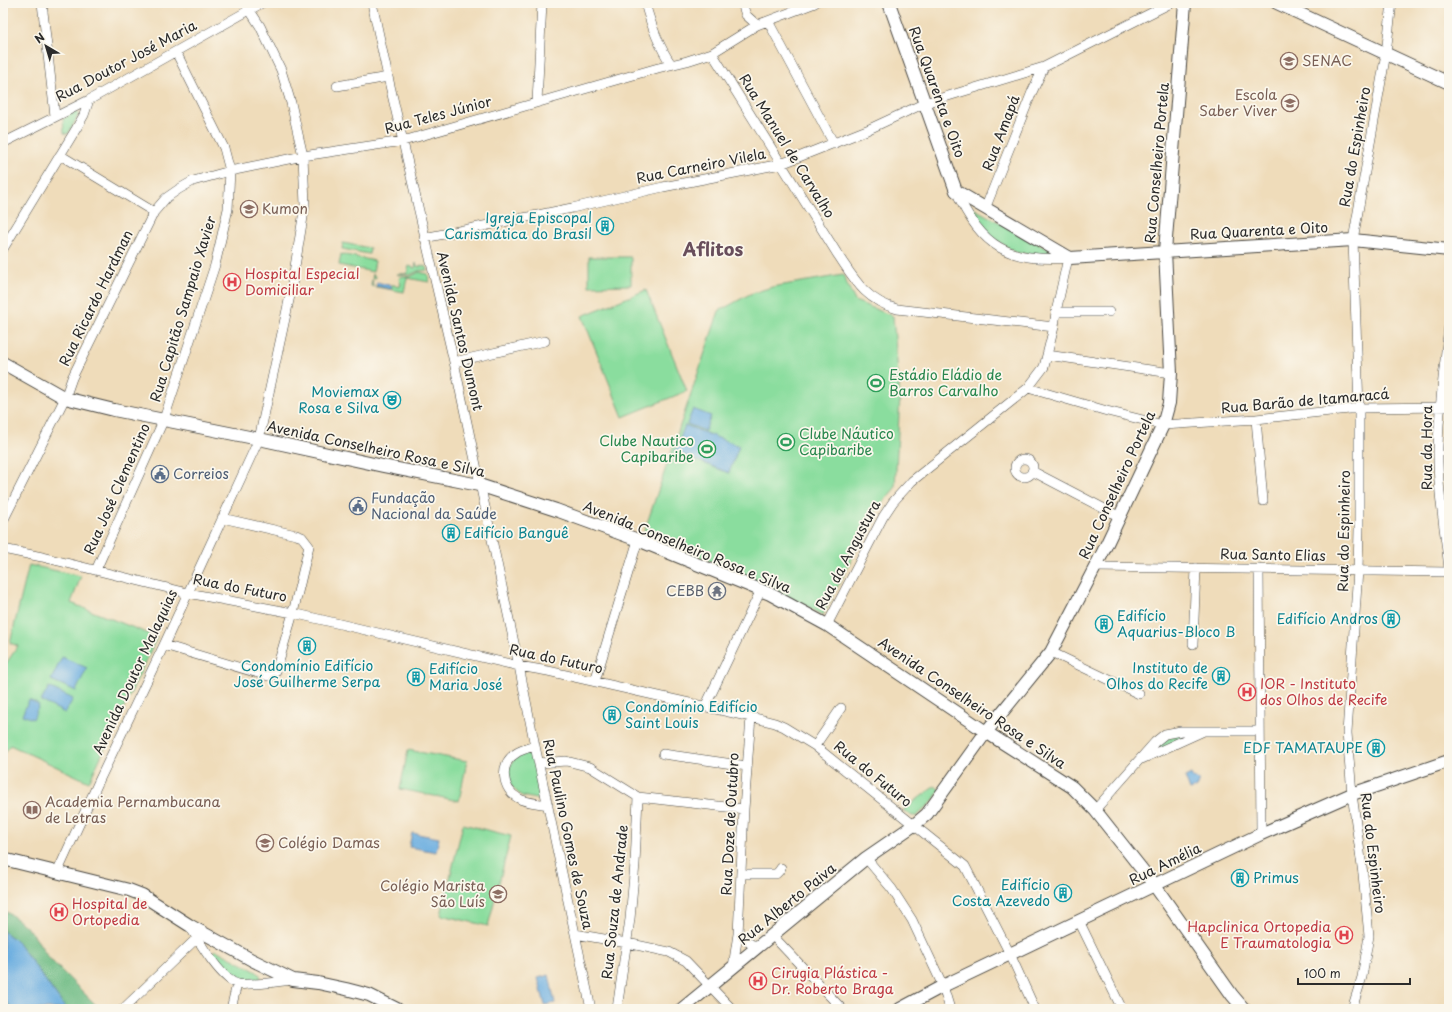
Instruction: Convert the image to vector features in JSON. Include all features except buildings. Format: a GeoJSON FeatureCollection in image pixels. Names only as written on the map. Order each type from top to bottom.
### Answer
{"type":"FeatureCollection","features":[{"type":"Feature","properties":{"kind":"main road","name":"Rua Quarenta e Oito"},"geometry":{"type":"LineString","coordinates":[[889,3],[956,191]]}},
{"type":"Feature","properties":{"kind":"main road","name":"Rua Conselheiro Portela"},"geometry":{"type":"LineString","coordinates":[[914,825],[937,801],[986,732],[1051,652],[1096,566],[1163,425],[1170,403],[1171,373],[1165,251],[1185,3]]}},
{"type":"Feature","properties":{"kind":"main road"},"geometry":{"type":"LineString","coordinates":[[1277,3],[1293,6],[1449,83]]}},
{"type":"Feature","properties":{"kind":"main road"},"geometry":{"type":"LineString","coordinates":[[956,191],[1069,258]]}},
{"type":"Feature","properties":{"kind":"main road","name":"Rua Quarenta e Oito"},"geometry":{"type":"LineString","coordinates":[[1069,258],[1353,240],[1449,250]]}},
{"type":"Feature","properties":{"kind":"main road","name":"Avenida Conselheiro Rosa e Silva"},"geometry":{"type":"LineString","coordinates":[[3,363],[65,398],[114,410],[164,419],[383,466],[480,485],[556,510],[638,540],[761,590],[827,625],[986,732],[1072,787],[1095,810],[1155,886],[1232,995],[1244,1009]]}},
{"type":"Feature","properties":{"kind":"main road","name":"Rua Amélia"},"geometry":{"type":"LineString","coordinates":[[900,1009],[943,986],[1155,886],[1261,834],[1352,794],[1449,761]]}},
{"type":"Feature","properties":{"kind":"main road","name":"Rua Alberto Paiva"},"geometry":{"type":"LineString","coordinates":[[682,1009],[866,858],[914,825]]}},
{"type":"Feature","properties":{"kind":"main road"},"geometry":{"type":"LineString","coordinates":[[3,859],[110,885],[142,895],[190,926],[252,960],[293,980],[318,983],[369,995],[397,1009]]}},
{"type":"Feature","properties":{"kind":"street"},"geometry":{"type":"LineString","coordinates":[[42,3],[55,116]]}},
{"type":"Feature","properties":{"kind":"street","name":"Rua Doutor José Maria"},"geometry":{"type":"LineString","coordinates":[[3,143],[76,105],[89,100],[176,52],[247,7],[262,3]]}},
{"type":"Feature","properties":{"kind":"street","name":"Avenida Santos Dumont"},"geometry":{"type":"LineString","coordinates":[[372,3],[424,238],[454,362],[520,666]]}},
{"type":"Feature","properties":{"kind":"street"},"geometry":{"type":"LineString","coordinates":[[537,102],[542,3]]}},
{"type":"Feature","properties":{"kind":"street"},"geometry":{"type":"LineString","coordinates":[[645,3],[652,26],[662,50],[671,64]]}},
{"type":"Feature","properties":{"kind":"street"},"geometry":{"type":"LineString","coordinates":[[742,3],[746,15],[745,32]]}},
{"type":"Feature","properties":{"kind":"street","name":"Rua Teles Júnior"},"geometry":{"type":"LineString","coordinates":[[154,212],[166,198],[188,184],[230,171],[303,156],[403,141],[671,64],[688,61],[712,52],[757,25],[815,3]]}},
{"type":"Feature","properties":{"kind":"street","name":"Rua Carneiro Vilela"},"geometry":{"type":"LineString","coordinates":[[424,238],[572,208],[663,187],[781,164],[834,144],[925,102],[1044,67],[1172,3]]}},
{"type":"Feature","properties":{"kind":"street","name":"Rua do Espinheiro"},"geometry":{"type":"LineString","coordinates":[[1352,1009],[1362,977],[1369,936],[1363,874],[1352,794],[1347,733],[1358,570],[1359,408],[1353,240],[1386,53],[1392,3]]}},
{"type":"Feature","properties":{"kind":"street","name":"Avenida Doutor Malaquias"},"geometry":{"type":"LineString","coordinates":[[57,873],[259,439],[291,291],[305,206],[303,156],[291,103],[281,70],[260,26],[247,7]]}},
{"type":"Feature","properties":{"kind":"street"},"geometry":{"type":"LineString","coordinates":[[746,15],[757,25]]}},
{"type":"Feature","properties":{"kind":"street"},"geometry":{"type":"LineString","coordinates":[[768,21],[834,144]]}},
{"type":"Feature","properties":{"kind":"street"},"geometry":{"type":"LineString","coordinates":[[658,68],[662,50]]}},
{"type":"Feature","properties":{"kind":"street","name":"Rua Capitão Sampaio Xavier"},"geometry":{"type":"LineString","coordinates":[[164,419],[215,265],[228,209],[230,171],[224,148],[176,52]]}},
{"type":"Feature","properties":{"kind":"street","name":"Rua Manuel de Carvalho"},"geometry":{"type":"LineString","coordinates":[[712,52],[854,280],[864,292],[886,306],[897,309],[1054,327]]}},
{"type":"Feature","properties":{"kind":"street","name":"Rua Amapá"},"geometry":{"type":"LineString","coordinates":[[985,209],[1032,92],[1044,67]]}},
{"type":"Feature","properties":{"kind":"street"},"geometry":{"type":"LineString","coordinates":[[337,86],[388,77]]}},
{"type":"Feature","properties":{"kind":"street"},"geometry":{"type":"LineString","coordinates":[[3,249],[76,129],[89,100]]}},
{"type":"Feature","properties":{"kind":"street"},"geometry":{"type":"LineString","coordinates":[[76,105],[82,107],[84,113]]}},
{"type":"Feature","properties":{"kind":"street"},"geometry":{"type":"LineString","coordinates":[[60,155],[154,212]]}},
{"type":"Feature","properties":{"kind":"street","name":"Rua Quarenta e Oito"},"geometry":{"type":"LineString","coordinates":[[956,191],[978,231],[990,242],[1000,248],[1011,254],[1034,258],[1069,258]]}},
{"type":"Feature","properties":{"kind":"street","name":"Rua Ricardo Hardman"},"geometry":{"type":"LineString","coordinates":[[3,521],[65,398],[72,378],[154,212]]}},
{"type":"Feature","properties":{"kind":"street","name":"Rua da Angustura"},"geometry":{"type":"LineString","coordinates":[[827,625],[882,517],[893,502],[912,481],[1028,388],[1044,367],[1069,258]]}},
{"type":"Feature","properties":{"kind":"street"},"geometry":{"type":"LineString","coordinates":[[1056,312],[1109,312]]}},
{"type":"Feature","properties":{"kind":"street","name":"Rua da Hora"},"geometry":{"type":"LineString","coordinates":[[1449,326],[1444,407],[1438,448],[1439,477],[1449,569]]}},
{"type":"Feature","properties":{"kind":"street"},"geometry":{"type":"LineString","coordinates":[[454,362],[545,341]]}},
{"type":"Feature","properties":{"kind":"street"},"geometry":{"type":"LineString","coordinates":[[1047,355],[1171,373]]}},
{"type":"Feature","properties":{"kind":"street","name":"Rua Barão de Itamaracá"},"geometry":{"type":"LineString","coordinates":[[1028,388],[1107,411],[1163,425],[1256,419],[1359,408],[1444,407]]}},
{"type":"Feature","properties":{"kind":"street","name":"Rua José Clementino"},"geometry":{"type":"LineString","coordinates":[[96,570],[164,419]]}},
{"type":"Feature","properties":{"kind":"street"},"geometry":{"type":"LineString","coordinates":[[1256,419],[1263,501]]}},
{"type":"Feature","properties":{"kind":"street"},"geometry":{"type":"LineString","coordinates":[[1032,470],[1120,517]]}},
{"type":"Feature","properties":{"kind":"street"},"geometry":{"type":"LineString","coordinates":[[164,645],[272,676],[276,671],[293,613],[309,546],[302,537],[296,535],[222,518]]}},
{"type":"Feature","properties":{"kind":"street"},"geometry":{"type":"LineString","coordinates":[[594,682],[638,540]]}},
{"type":"Feature","properties":{"kind":"street","name":"Rua do Futuro"},"geometry":{"type":"LineString","coordinates":[[3,549],[188,593],[293,613],[520,666],[751,717],[775,723],[784,727],[815,746],[965,866],[1010,954],[1035,1009]]}},
{"type":"Feature","properties":{"kind":"street","name":"Rua Santo Elias"},"geometry":{"type":"LineString","coordinates":[[1096,566],[1449,572]]}},
{"type":"Feature","properties":{"kind":"street"},"geometry":{"type":"LineString","coordinates":[[1193,644],[1196,568]]}},
{"type":"Feature","properties":{"kind":"street"},"geometry":{"type":"LineString","coordinates":[[1259,569],[1261,834]]}},
{"type":"Feature","properties":{"kind":"street"},"geometry":{"type":"LineString","coordinates":[[705,707],[761,590]]}},
{"type":"Feature","properties":{"kind":"street"},"geometry":{"type":"LineString","coordinates":[[1051,652],[1139,694]]}},
{"type":"Feature","properties":{"kind":"street","name":"Rua Paulino Gomes de Souza"},"geometry":{"type":"LineString","coordinates":[[520,666],[535,746],[591,1009]]}},
{"type":"Feature","properties":{"kind":"street"},"geometry":{"type":"LineString","coordinates":[[815,746],[841,708]]}},
{"type":"Feature","properties":{"kind":"street","name":"Rua Doze de Outubro"},"geometry":{"type":"LineString","coordinates":[[734,967],[738,934],[744,809],[751,717]]}},
{"type":"Feature","properties":{"kind":"street"},"geometry":{"type":"LineString","coordinates":[[1095,810],[1155,742],[1165,734],[1181,730],[1260,731]]}},
{"type":"Feature","properties":{"kind":"street"},"geometry":{"type":"LineString","coordinates":[[1139,761],[1207,730]]}},
{"type":"Feature","properties":{"kind":"street"},"geometry":{"type":"LineString","coordinates":[[535,746],[520,751],[510,758],[504,769],[505,784],[514,796],[519,799],[548,805]]}},
{"type":"Feature","properties":{"kind":"street"},"geometry":{"type":"LineString","coordinates":[[663,754],[747,766]]}},
{"type":"Feature","properties":{"kind":"street"},"geometry":{"type":"LineString","coordinates":[[539,763],[566,762],[590,767],[638,798],[744,809]]}},
{"type":"Feature","properties":{"kind":"street","name":"Rua Souza de Andrade"},"geometry":{"type":"LineString","coordinates":[[617,1009],[627,942],[635,864],[638,798]]}},
{"type":"Feature","properties":{"kind":"street"},"geometry":{"type":"LineString","coordinates":[[866,858],[892,889],[912,920],[943,986],[950,1009]]}},
{"type":"Feature","properties":{"kind":"street"},"geometry":{"type":"LineString","coordinates":[[741,874],[776,874],[781,868]]}},
{"type":"Feature","properties":{"kind":"street"},"geometry":{"type":"LineString","coordinates":[[1079,921],[1122,1009]]}},
{"type":"Feature","properties":{"kind":"street"},"geometry":{"type":"LineString","coordinates":[[190,926],[222,973],[237,984],[263,984],[293,980]]}},
{"type":"Feature","properties":{"kind":"street"},"geometry":{"type":"LineString","coordinates":[[575,934],[627,942],[669,952],[686,961],[732,1009]]}},
{"type":"Feature","properties":{"kind":"street"},"geometry":{"type":"LineString","coordinates":[[738,934],[751,944],[759,946]]}},
{"type":"Feature","properties":{"kind":"street"},"geometry":{"type":"LineString","coordinates":[[772,935],[842,1009]]}},
{"type":"Feature","properties":{"kind":"street"},"geometry":{"type":"LineString","coordinates":[[124,1009],[197,938]]}},
{"type":"Feature","properties":{"kind":"street"},"geometry":{"type":"LineString","coordinates":[[231,1009],[237,984]]}},
{"type":"Feature","properties":{"kind":"green space"},"geometry":{"type":"Polygon","coordinates":[[[75,111],[79,114],[68,134],[64,133],[63,119],[75,111]]]}},
{"type":"Feature","properties":{"kind":"green space"},"geometry":{"type":"Polygon","coordinates":[[[971,207],[1059,255],[1017,253],[986,234],[971,211],[971,207]]]}},
{"type":"Feature","properties":{"kind":"green space"},"geometry":{"type":"Polygon","coordinates":[[[343,243],[370,248],[369,254],[342,249],[343,243]]]}},
{"type":"Feature","properties":{"kind":"green space"},"geometry":{"type":"Polygon","coordinates":[[[341,254],[375,261],[373,272],[339,265],[341,254]]]}},
{"type":"Feature","properties":{"kind":"green space"},"geometry":{"type":"Polygon","coordinates":[[[589,257],[631,257],[631,285],[589,286],[589,257]]]}},
{"type":"Feature","properties":{"kind":"green space"},"geometry":{"type":"Polygon","coordinates":[[[416,263],[417,266],[420,267],[420,265],[427,267],[428,270],[418,271],[410,275],[402,274],[407,273],[409,266],[415,268],[416,263]]]}},
{"type":"Feature","properties":{"kind":"green space"},"geometry":{"type":"Polygon","coordinates":[[[419,272],[428,274],[429,282],[407,278],[404,292],[371,286],[373,274],[376,278],[373,278],[372,286],[391,289],[392,284],[398,287],[401,285],[399,279],[400,277],[410,277],[419,272]]]}},
{"type":"Feature","properties":{"kind":"green space","name":"Clube Náutico Capibaribe"},"geometry":{"type":"Polygon","coordinates":[[[843,275],[855,301],[893,316],[900,396],[895,488],[878,508],[823,615],[745,575],[643,535],[719,311],[750,294],[772,287],[843,275]]]}},
{"type":"Feature","properties":{"kind":"green space"},"geometry":{"type":"Polygon","coordinates":[[[646,290],[687,391],[623,417],[582,316],[646,290]]]}},
{"type":"Feature","properties":{"kind":"green space"},"geometry":{"type":"Polygon","coordinates":[[[29,565],[81,576],[71,603],[157,637],[89,782],[10,745],[3,756],[3,668],[18,646],[10,643],[29,565]]]}},
{"type":"Feature","properties":{"kind":"green space"},"geometry":{"type":"Polygon","coordinates":[[[1203,731],[1142,760],[1156,743],[1179,733],[1203,731]]]}},
{"type":"Feature","properties":{"kind":"green space"},"geometry":{"type":"Polygon","coordinates":[[[408,750],[467,761],[459,801],[400,789],[408,750]]]}},
{"type":"Feature","properties":{"kind":"green space"},"geometry":{"type":"Polygon","coordinates":[[[528,751],[533,753],[542,798],[540,800],[522,796],[511,786],[508,770],[514,759],[528,751]]]}},
{"type":"Feature","properties":{"kind":"green space"},"geometry":{"type":"Polygon","coordinates":[[[935,786],[940,790],[932,802],[917,816],[912,816],[903,810],[935,786]]]}},
{"type":"Feature","properties":{"kind":"green space"},"geometry":{"type":"Polygon","coordinates":[[[463,824],[511,836],[488,926],[441,915],[463,824]]]}},
{"type":"Feature","properties":{"kind":"green space"},"geometry":{"type":"Polygon","coordinates":[[[7,912],[28,929],[50,959],[100,1009],[66,1009],[17,941],[3,931],[3,919],[7,912]]]}},
{"type":"Feature","properties":{"kind":"green space"},"geometry":{"type":"Polygon","coordinates":[[[216,950],[257,972],[261,979],[252,981],[231,975],[212,954],[216,950]]]}},
{"type":"Feature","properties":{"kind":"green space"},"geometry":{"type":"Polygon","coordinates":[[[3,998],[13,1009],[3,1009],[3,998]]]}},
{"type":"Feature","properties":{"kind":"water"},"geometry":{"type":"Polygon","coordinates":[[[377,282],[392,286],[391,289],[376,286],[377,282]]]}},
{"type":"Feature","properties":{"kind":"water"},"geometry":{"type":"Polygon","coordinates":[[[693,409],[711,416],[705,431],[687,424],[693,409]]]}},
{"type":"Feature","properties":{"kind":"water","name":"Clube Nautico Capibaribe"},"geometry":{"type":"Polygon","coordinates":[[[685,425],[739,446],[729,473],[675,452],[685,425]]]}},
{"type":"Feature","properties":{"kind":"water"},"geometry":{"type":"Polygon","coordinates":[[[62,657],[87,668],[76,691],[51,680],[62,657]]]}},
{"type":"Feature","properties":{"kind":"water"},"geometry":{"type":"Polygon","coordinates":[[[49,687],[73,699],[65,713],[41,701],[49,687]]]}},
{"type":"Feature","properties":{"kind":"water"},"geometry":{"type":"Polygon","coordinates":[[[29,700],[39,705],[33,719],[22,715],[29,700]]]}},
{"type":"Feature","properties":{"kind":"water"},"geometry":{"type":"Polygon","coordinates":[[[1191,774],[1193,778],[1199,780],[1196,788],[1190,790],[1185,777],[1191,774]]]}},
{"type":"Feature","properties":{"kind":"water"},"geometry":{"type":"Polygon","coordinates":[[[412,833],[439,838],[436,852],[409,847],[412,833]]]}},
{"type":"Feature","properties":{"kind":"water"},"geometry":{"type":"Polygon","coordinates":[[[3,931],[17,941],[66,1009],[13,1009],[3,998],[3,931]]]}},
{"type":"Feature","properties":{"kind":"water"},"geometry":{"type":"Polygon","coordinates":[[[549,975],[555,1003],[545,1005],[538,978],[549,975]]]}},
{"type":"Feature","properties":{"kind":"place","name":"SENAC"},"geometry":{"type":"Point","coordinates":[1289,61]}},
{"type":"Feature","properties":{"kind":"place","name":"Escola Saber Viver"},"geometry":{"type":"Point","coordinates":[1290,103]}},
{"type":"Feature","properties":{"kind":"place","name":"Kumon"},"geometry":{"type":"Point","coordinates":[249,209]}},
{"type":"Feature","properties":{"kind":"place","name":"Igreja Episcopal Carismática do Brasil"},"geometry":{"type":"Point","coordinates":[605,226]}},
{"type":"Feature","properties":{"kind":"place","name":"Hospital Especial Domiciliar"},"geometry":{"type":"Point","coordinates":[232,282]}},
{"type":"Feature","properties":{"kind":"place","name":"Estádio Eládio de Barros Carvalho"},"geometry":{"type":"Point","coordinates":[876,383]}},
{"type":"Feature","properties":{"kind":"place","name":"Moviemax Rosa e Silva"},"geometry":{"type":"Point","coordinates":[392,400]}},
{"type":"Feature","properties":{"kind":"place","name":"Clube Náutico Capibaribe"},"geometry":{"type":"Point","coordinates":[786,442]}},
{"type":"Feature","properties":{"kind":"place","name":"Clube Nautico Capibaribe"},"geometry":{"type":"Point","coordinates":[707,449]}},
{"type":"Feature","properties":{"kind":"place","name":"Correios"},"geometry":{"type":"Point","coordinates":[160,474]}},
{"type":"Feature","properties":{"kind":"place","name":"Fundação Nacional da Saúde"},"geometry":{"type":"Point","coordinates":[358,506]}},
{"type":"Feature","properties":{"kind":"place","name":"Edifício Banguê"},"geometry":{"type":"Point","coordinates":[451,533]}},
{"type":"Feature","properties":{"kind":"place","name":"CEBB"},"geometry":{"type":"Point","coordinates":[717,591]}},
{"type":"Feature","properties":{"kind":"place","name":"Edifício Andros"},"geometry":{"type":"Point","coordinates":[1391,619]}},
{"type":"Feature","properties":{"kind":"place","name":"Edifício Aquarius-Bloco B"},"geometry":{"type":"Point","coordinates":[1104,624]}},
{"type":"Feature","properties":{"kind":"place","name":"Condomínio Edifício José Guilherme Serpa"},"geometry":{"type":"Point","coordinates":[307,646]}},
{"type":"Feature","properties":{"kind":"place","name":"Instituto de Olhos do Recife"},"geometry":{"type":"Point","coordinates":[1221,676]}},
{"type":"Feature","properties":{"kind":"place","name":"Edifício Maria José"},"geometry":{"type":"Point","coordinates":[416,677]}},
{"type":"Feature","properties":{"kind":"place","name":"IOR - Instituto dos Olhos de Recife"},"geometry":{"type":"Point","coordinates":[1247,692]}},
{"type":"Feature","properties":{"kind":"place","name":"Condomínio Edifício Saint Louis"},"geometry":{"type":"Point","coordinates":[612,715]}},
{"type":"Feature","properties":{"kind":"place","name":"EDF TAMATAUPE"},"geometry":{"type":"Point","coordinates":[1376,748]}},
{"type":"Feature","properties":{"kind":"place","name":"Academia Pernambucana de Letras"},"geometry":{"type":"Point","coordinates":[32,810]}},
{"type":"Feature","properties":{"kind":"place","name":"Colégio Damas"},"geometry":{"type":"Point","coordinates":[265,843]}},
{"type":"Feature","properties":{"kind":"place","name":"Primus"},"geometry":{"type":"Point","coordinates":[1240,878]}},
{"type":"Feature","properties":{"kind":"place","name":"Edifício Costa Azevedo"},"geometry":{"type":"Point","coordinates":[1063,893]}},
{"type":"Feature","properties":{"kind":"place","name":"Colégio Marista São Luís"},"geometry":{"type":"Point","coordinates":[498,894]}},
{"type":"Feature","properties":{"kind":"place","name":"Hospital de Ortopedia"},"geometry":{"type":"Point","coordinates":[59,912]}},
{"type":"Feature","properties":{"kind":"place","name":"Hapclinica Ortopedia E Traumatologia"},"geometry":{"type":"Point","coordinates":[1344,935]}},
{"type":"Feature","properties":{"kind":"place","name":"Cirugia Plástica - Dr. Roberto Braga"},"geometry":{"type":"Point","coordinates":[758,981]}},
{"type":"Feature","properties":{"kind":"district","name":"Aflitos"},"geometry":{"type":"Point","coordinates":[713,250]}}]}
